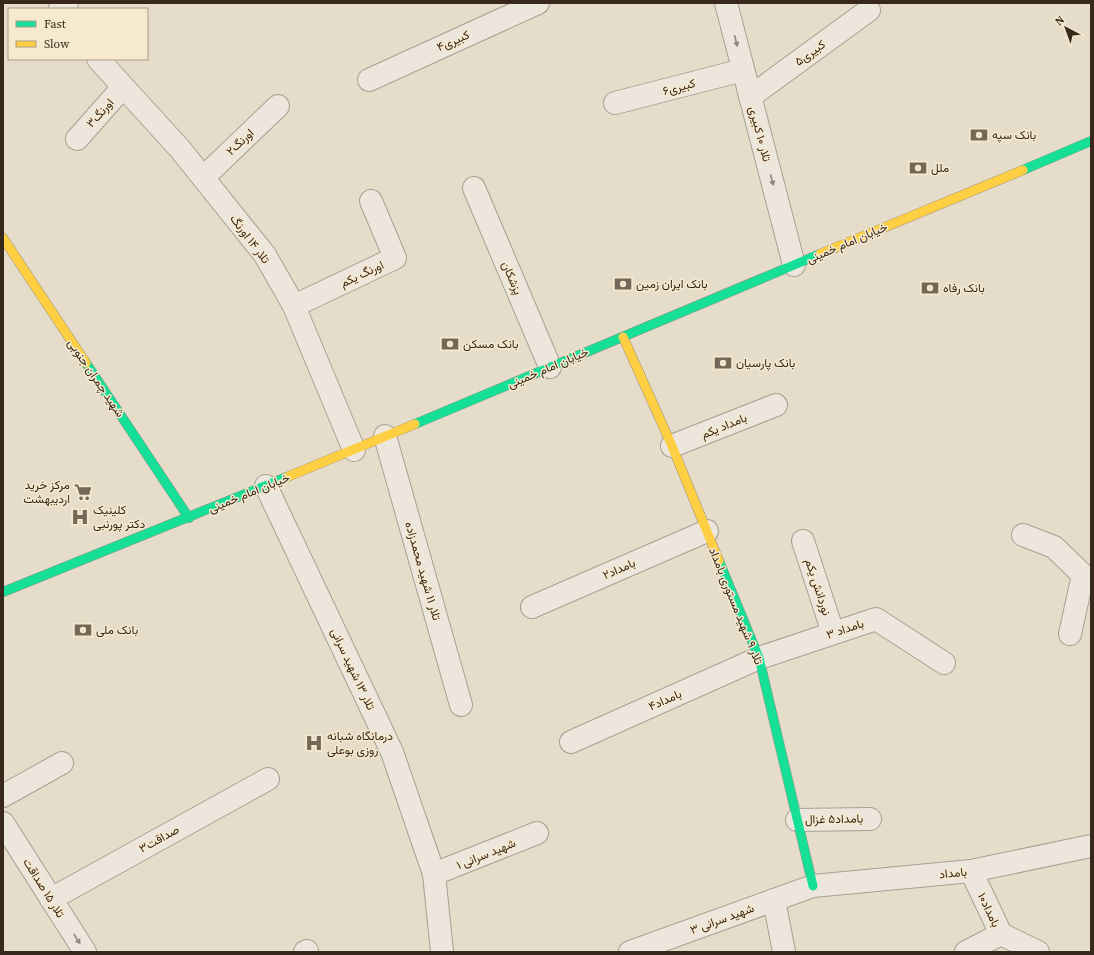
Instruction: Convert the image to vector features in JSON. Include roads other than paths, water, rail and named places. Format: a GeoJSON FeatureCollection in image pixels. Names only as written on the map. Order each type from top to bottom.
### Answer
{"type":"FeatureCollection","features":[{"type":"Feature","properties":{"kind":"main road","name":"خیابان امام خمینی"},"geometry":{"type":"LineString","coordinates":[[3,592],[354,450],[1091,141]]}},
{"type":"Feature","properties":{"kind":"main road","name":"شهید چمران جنوبی"},"geometry":{"type":"LineString","coordinates":[[3,238],[189,518]]}},
{"type":"Feature","properties":{"kind":"main road","name":"تلار ۹ شهید مستوری بامداد"},"geometry":{"type":"LineString","coordinates":[[623,337],[672,446],[759,658],[813,886]]}},
{"type":"Feature","properties":{"kind":"street","name":"کبیری۴"},"geometry":{"type":"LineString","coordinates":[[369,80],[538,3]]}},
{"type":"Feature","properties":{"kind":"street","name":"تلار ۱۰ کبیری"},"geometry":{"type":"LineString","coordinates":[[726,3],[794,265]]}},
{"type":"Feature","properties":{"kind":"street","name":"کبیری۵"},"geometry":{"type":"LineString","coordinates":[[750,97],[869,10]]}},
{"type":"Feature","properties":{"kind":"street","name":"تلار ۱۴ اورنگ"},"geometry":{"type":"LineString","coordinates":[[99,60],[180,149],[265,256],[294,306],[354,450]]}},
{"type":"Feature","properties":{"kind":"street","name":"کبیری۶"},"geometry":{"type":"LineString","coordinates":[[614,103],[743,70]]}},
{"type":"Feature","properties":{"kind":"street","name":"اورنگ۳"},"geometry":{"type":"LineString","coordinates":[[77,139],[123,87]]}},
{"type":"Feature","properties":{"kind":"street","name":"اورنگ۲"},"geometry":{"type":"LineString","coordinates":[[202,178],[278,106]]}},
{"type":"Feature","properties":{"kind":"street","name":"پزشکان"},"geometry":{"type":"LineString","coordinates":[[474,188],[550,367]]}},
{"type":"Feature","properties":{"kind":"street","name":"اورنگ یکم"},"geometry":{"type":"LineString","coordinates":[[294,306],[396,258],[371,201]]}},
{"type":"Feature","properties":{"kind":"street","name":"بامداد یکم"},"geometry":{"type":"LineString","coordinates":[[672,446],[776,405]]}},
{"type":"Feature","properties":{"kind":"street","name":"تلار ۱۱ شهید محمدزاده"},"geometry":{"type":"LineString","coordinates":[[385,436],[461,706]]}},
{"type":"Feature","properties":{"kind":"street","name":"تلار ۱۳ شهید سرانی"},"geometry":{"type":"LineString","coordinates":[[266,486],[392,752],[434,874],[442,952]]}},
{"type":"Feature","properties":{"kind":"street","name":"بامداد۲"},"geometry":{"type":"LineString","coordinates":[[532,607],[707,531]]}},
{"type":"Feature","properties":{"kind":"street"},"geometry":{"type":"LineString","coordinates":[[1023,535],[1054,547],[1087,576],[1070,634]]}},
{"type":"Feature","properties":{"kind":"street","name":"نوردانش یکم"},"geometry":{"type":"LineString","coordinates":[[803,542],[833,633]]}},
{"type":"Feature","properties":{"kind":"street","name":"بامداد ۳"},"geometry":{"type":"LineString","coordinates":[[759,658],[876,619],[944,663]]}},
{"type":"Feature","properties":{"kind":"street","name":"بامداد۴"},"geometry":{"type":"LineString","coordinates":[[571,742],[759,658]]}},
{"type":"Feature","properties":{"kind":"street"},"geometry":{"type":"LineString","coordinates":[[3,796],[62,763]]}},
{"type":"Feature","properties":{"kind":"street","name":"صداقت۳"},"geometry":{"type":"LineString","coordinates":[[51,899],[268,779]]}},
{"type":"Feature","properties":{"kind":"street","name":"بامداد۵ غزال"},"geometry":{"type":"LineString","coordinates":[[797,820],[870,819]]}},
{"type":"Feature","properties":{"kind":"street","name":"تلار ۱۵ صداقت"},"geometry":{"type":"LineString","coordinates":[[6,833],[85,952]]}},
{"type":"Feature","properties":{"kind":"street","name":"شهید سرانی ۱"},"geometry":{"type":"LineString","coordinates":[[434,874],[537,833]]}},
{"type":"Feature","properties":{"kind":"street","name":"بامداد"},"geometry":{"type":"LineString","coordinates":[[813,886],[970,871],[1091,846]]}},
{"type":"Feature","properties":{"kind":"street","name":"بامداد۱۰"},"geometry":{"type":"LineString","coordinates":[[970,871],[1001,934],[1038,952]]}},
{"type":"Feature","properties":{"kind":"street","name":"شهید سرانی ۳"},"geometry":{"type":"LineString","coordinates":[[630,952],[813,886]]}},
{"type":"Feature","properties":{"kind":"street"},"geometry":{"type":"LineString","coordinates":[[774,900],[784,952]]}},
{"type":"Feature","properties":{"kind":"street"},"geometry":{"type":"LineString","coordinates":[[966,952],[1001,934]]}},
{"type":"Feature","properties":{"kind":"place","name":"بانک سپه"},"geometry":{"type":"Point","coordinates":[979,135]}},
{"type":"Feature","properties":{"kind":"place","name":"ملل"},"geometry":{"type":"Point","coordinates":[918,168]}},
{"type":"Feature","properties":{"kind":"place","name":"بانک ایران زمین"},"geometry":{"type":"Point","coordinates":[623,284]}},
{"type":"Feature","properties":{"kind":"place","name":"بانک رفاه"},"geometry":{"type":"Point","coordinates":[930,288]}},
{"type":"Feature","properties":{"kind":"place","name":"بانک مسکن"},"geometry":{"type":"Point","coordinates":[450,344]}},
{"type":"Feature","properties":{"kind":"place","name":"بانک پارسیان"},"geometry":{"type":"Point","coordinates":[723,363]}},
{"type":"Feature","properties":{"kind":"place","name":"مرکز خرید اردیبهشت"},"geometry":{"type":"Point","coordinates":[83,492]}},
{"type":"Feature","properties":{"kind":"place","name":"کلینیک دکتر پورنبی"},"geometry":{"type":"Point","coordinates":[80,517]}},
{"type":"Feature","properties":{"kind":"place","name":"بانک ملی"},"geometry":{"type":"Point","coordinates":[83,630]}},
{"type":"Feature","properties":{"kind":"place","name":"درمانگاه شبانه روزی بوعلی"},"geometry":{"type":"Point","coordinates":[314,743]}}]}
